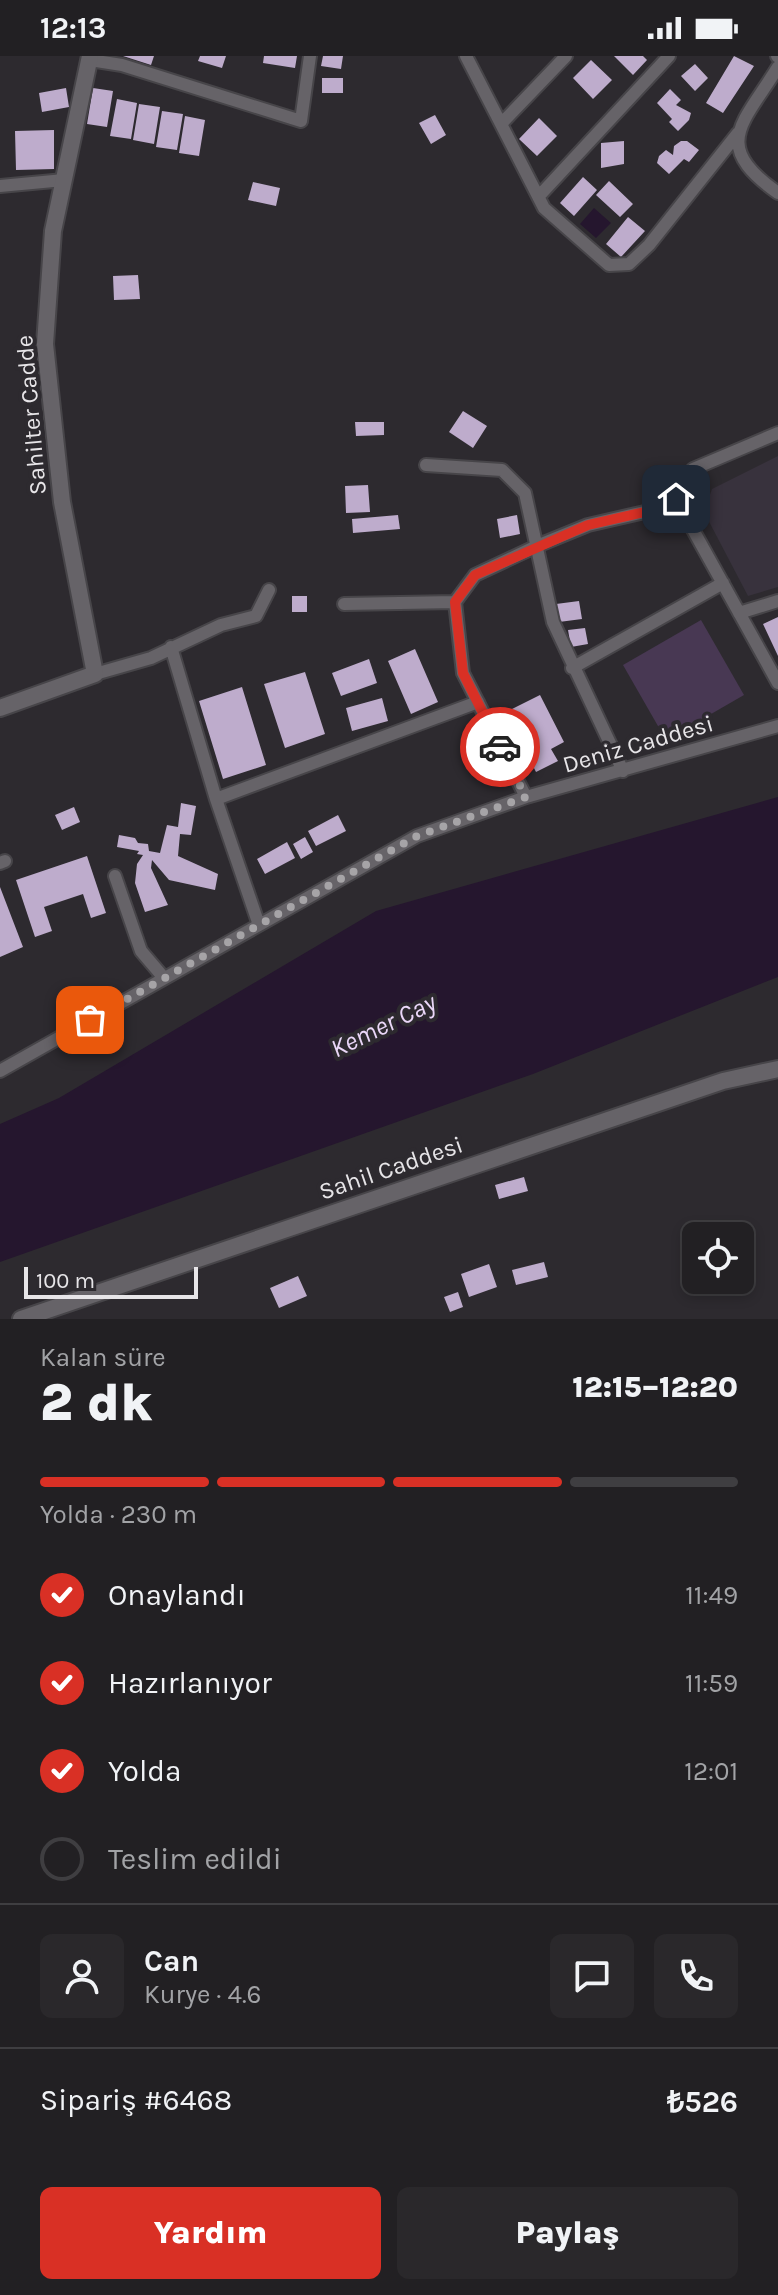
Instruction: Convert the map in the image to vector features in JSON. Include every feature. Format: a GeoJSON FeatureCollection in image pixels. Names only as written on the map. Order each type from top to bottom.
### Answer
{"type":"FeatureCollection","features":[{"type":"Feature","properties":{"kind":"street"},"geometry":{"type":"LineString","coordinates":[[90,58],[122,65],[301,121],[310,56]]}},
{"type":"Feature","properties":{"kind":"street"},"geometry":{"type":"LineString","coordinates":[[466,56],[544,208],[609,265],[629,264],[649,245],[738,133],[778,67]]}},
{"type":"Feature","properties":{"kind":"street"},"geometry":{"type":"LineString","coordinates":[[501,124],[566,56]]}},
{"type":"Feature","properties":{"kind":"street"},"geometry":{"type":"LineString","coordinates":[[540,195],[669,56]]}},
{"type":"Feature","properties":{"kind":"street","name":"Sahilter Cadde"},"geometry":{"type":"LineString","coordinates":[[90,58],[53,231],[45,344],[62,502],[95,674]]}},
{"type":"Feature","properties":{"kind":"street"},"geometry":{"type":"LineString","coordinates":[[738,133],[739,156],[750,174],[778,193]]}},
{"type":"Feature","properties":{"kind":"street"},"geometry":{"type":"LineString","coordinates":[[0,186],[64,180]]}},
{"type":"Feature","properties":{"kind":"street"},"geometry":{"type":"LineString","coordinates":[[526,797],[463,673],[455,602],[475,575],[588,525],[649,511],[676,499],[693,469],[778,433]]}},
{"type":"Feature","properties":{"kind":"street"},"geometry":{"type":"LineString","coordinates":[[426,465],[502,470],[525,493],[539,545],[553,622],[623,771]]}},
{"type":"Feature","properties":{"kind":"street"},"geometry":{"type":"LineString","coordinates":[[676,499],[778,683]]}},
{"type":"Feature","properties":{"kind":"street"},"geometry":{"type":"LineString","coordinates":[[572,668],[723,583]]}},
{"type":"Feature","properties":{"kind":"street"},"geometry":{"type":"LineString","coordinates":[[0,708],[95,674],[151,658],[221,625],[256,616],[269,590]]}},
{"type":"Feature","properties":{"kind":"street"},"geometry":{"type":"LineString","coordinates":[[739,613],[778,601]]}},
{"type":"Feature","properties":{"kind":"street"},"geometry":{"type":"LineString","coordinates":[[344,604],[455,602]]}},
{"type":"Feature","properties":{"kind":"street"},"geometry":{"type":"LineString","coordinates":[[171,647],[216,799],[259,925]]}},
{"type":"Feature","properties":{"kind":"street"},"geometry":{"type":"LineString","coordinates":[[216,799],[478,702]]}},
{"type":"Feature","properties":{"kind":"street","name":"Deniz Caddesi"},"geometry":{"type":"LineString","coordinates":[[0,1071],[417,836],[526,797],[778,726]]}},
{"type":"Feature","properties":{"kind":"street"},"geometry":{"type":"LineString","coordinates":[[115,876],[141,951],[164,978]]}},
{"type":"Feature","properties":{"kind":"street","name":"Sahil Caddesi"},"geometry":{"type":"LineString","coordinates":[[21,1319],[723,1081],[778,1069]]}},
{"type":"Feature","properties":{"kind":"shaded area"},"geometry":{"type":"Polygon","coordinates":[[[778,456],[778,587],[748,596],[704,512],[712,489],[778,456]]]}},
{"type":"Feature","properties":{"kind":"shaded area"},"geometry":{"type":"Polygon","coordinates":[[[701,620],[744,695],[666,740],[623,665],[701,620]]]}},
{"type":"Feature","properties":{"kind":"water"},"geometry":{"type":"Polygon","coordinates":[[[594,208],[611,223],[596,238],[580,224],[594,208]]]}},
{"type":"Feature","properties":{"kind":"water","name":"Kemer Cay"},"geometry":{"type":"Polygon","coordinates":[[[778,797],[778,977],[533,1074],[0,1262],[0,1124],[59,1098],[376,911],[778,797]]]}},
{"type":"Feature","properties":{"kind":"building"},"geometry":{"type":"Polygon","coordinates":[[[123,56],[154,56],[151,65],[123,56]]]}},
{"type":"Feature","properties":{"kind":"building"},"geometry":{"type":"Polygon","coordinates":[[[200,56],[226,56],[222,68],[198,61],[200,56]]]}},
{"type":"Feature","properties":{"kind":"building"},"geometry":{"type":"Polygon","coordinates":[[[264,56],[297,56],[295,68],[263,63],[264,56]]]}},
{"type":"Feature","properties":{"kind":"building"},"geometry":{"type":"Polygon","coordinates":[[[323,56],[343,56],[341,69],[321,66],[323,56]]]}},
{"type":"Feature","properties":{"kind":"building"},"geometry":{"type":"Polygon","coordinates":[[[614,56],[643,56],[647,60],[633,75],[614,56]]]}},
{"type":"Feature","properties":{"kind":"building"},"geometry":{"type":"Polygon","coordinates":[[[734,56],[754,66],[723,113],[706,103],[734,56]]]}},
{"type":"Feature","properties":{"kind":"building"},"geometry":{"type":"Polygon","coordinates":[[[591,60],[612,80],[593,99],[573,78],[591,60]]]}},
{"type":"Feature","properties":{"kind":"building"},"geometry":{"type":"Polygon","coordinates":[[[695,64],[708,78],[695,91],[681,76],[695,64]]]}},
{"type":"Feature","properties":{"kind":"building"},"geometry":{"type":"Polygon","coordinates":[[[322,78],[343,78],[343,93],[322,93],[322,78]]]}},
{"type":"Feature","properties":{"kind":"building"},"geometry":{"type":"Polygon","coordinates":[[[66,88],[69,107],[42,112],[39,93],[66,88]]]}},
{"type":"Feature","properties":{"kind":"building"},"geometry":{"type":"Polygon","coordinates":[[[93,88],[113,91],[107,127],[87,124],[93,88]]]}},
{"type":"Feature","properties":{"kind":"building"},"geometry":{"type":"Polygon","coordinates":[[[670,89],[681,100],[676,105],[691,113],[689,120],[678,131],[657,103],[670,89]]]}},
{"type":"Feature","properties":{"kind":"building"},"geometry":{"type":"Polygon","coordinates":[[[117,99],[137,103],[131,139],[110,136],[117,99]]]}},
{"type":"Feature","properties":{"kind":"building"},"geometry":{"type":"Polygon","coordinates":[[[139,104],[160,107],[154,144],[133,140],[139,104]]]}},
{"type":"Feature","properties":{"kind":"building"},"geometry":{"type":"Polygon","coordinates":[[[162,111],[183,114],[177,150],[156,147],[162,111]]]}},
{"type":"Feature","properties":{"kind":"building"},"geometry":{"type":"Polygon","coordinates":[[[435,115],[446,135],[431,144],[419,123],[435,115]]]}},
{"type":"Feature","properties":{"kind":"building"},"geometry":{"type":"Polygon","coordinates":[[[185,116],[205,120],[199,156],[179,153],[185,116]]]}},
{"type":"Feature","properties":{"kind":"building"},"geometry":{"type":"Polygon","coordinates":[[[539,118],[557,136],[537,156],[519,139],[539,118]]]}},
{"type":"Feature","properties":{"kind":"building"},"geometry":{"type":"Polygon","coordinates":[[[54,130],[54,169],[16,170],[15,131],[54,130]]]}},
{"type":"Feature","properties":{"kind":"building"},"geometry":{"type":"Polygon","coordinates":[[[624,141],[624,164],[601,168],[601,143],[624,141]]]}},
{"type":"Feature","properties":{"kind":"building"},"geometry":{"type":"Polygon","coordinates":[[[687,141],[699,150],[689,162],[684,159],[669,174],[657,163],[659,156],[666,150],[673,155],[674,146],[687,141]]]}},
{"type":"Feature","properties":{"kind":"building"},"geometry":{"type":"Polygon","coordinates":[[[583,177],[597,190],[574,216],[560,203],[583,177]]]}},
{"type":"Feature","properties":{"kind":"building"},"geometry":{"type":"Polygon","coordinates":[[[609,181],[633,204],[620,217],[596,195],[609,181]]]}},
{"type":"Feature","properties":{"kind":"building"},"geometry":{"type":"Polygon","coordinates":[[[253,182],[280,188],[276,206],[248,200],[253,182]]]}},
{"type":"Feature","properties":{"kind":"building"},"geometry":{"type":"Polygon","coordinates":[[[628,217],[645,231],[621,257],[606,244],[628,217]]]}},
{"type":"Feature","properties":{"kind":"building"},"geometry":{"type":"Polygon","coordinates":[[[138,275],[140,299],[114,300],[113,276],[138,275]]]}},
{"type":"Feature","properties":{"kind":"building"},"geometry":{"type":"Polygon","coordinates":[[[463,411],[487,426],[473,448],[449,432],[463,411]]]}},
{"type":"Feature","properties":{"kind":"building"},"geometry":{"type":"Polygon","coordinates":[[[355,422],[384,422],[384,435],[356,436],[355,422]]]}},
{"type":"Feature","properties":{"kind":"building"},"geometry":{"type":"Polygon","coordinates":[[[368,485],[370,512],[346,513],[345,486],[368,485]]]}},
{"type":"Feature","properties":{"kind":"building"},"geometry":{"type":"Polygon","coordinates":[[[398,515],[400,529],[353,533],[352,519],[398,515]]]}},
{"type":"Feature","properties":{"kind":"building"},"geometry":{"type":"Polygon","coordinates":[[[517,515],[520,534],[500,538],[497,519],[517,515]]]}},
{"type":"Feature","properties":{"kind":"building"},"geometry":{"type":"Polygon","coordinates":[[[292,596],[307,596],[307,612],[292,612],[292,596]]]}},
{"type":"Feature","properties":{"kind":"building"},"geometry":{"type":"Polygon","coordinates":[[[579,601],[582,619],[559,622],[556,604],[579,601]]]}},
{"type":"Feature","properties":{"kind":"building"},"geometry":{"type":"Polygon","coordinates":[[[778,617],[778,656],[763,624],[778,617]]]}},
{"type":"Feature","properties":{"kind":"building"},"geometry":{"type":"Polygon","coordinates":[[[585,628],[588,644],[571,647],[568,630],[585,628]]]}},
{"type":"Feature","properties":{"kind":"building"},"geometry":{"type":"Polygon","coordinates":[[[415,649],[438,702],[411,714],[388,661],[415,649]]]}},
{"type":"Feature","properties":{"kind":"building"},"geometry":{"type":"Polygon","coordinates":[[[369,659],[377,683],[341,696],[332,673],[369,659]]]}},
{"type":"Feature","properties":{"kind":"building"},"geometry":{"type":"Polygon","coordinates":[[[305,672],[325,734],[285,748],[264,684],[305,672]]]}},
{"type":"Feature","properties":{"kind":"building"},"geometry":{"type":"Polygon","coordinates":[[[242,687],[266,765],[223,779],[199,701],[242,687]]]}},
{"type":"Feature","properties":{"kind":"building"},"geometry":{"type":"Polygon","coordinates":[[[540,695],[564,742],[551,749],[558,761],[536,772],[530,760],[516,767],[492,719],[540,695]]]}},
{"type":"Feature","properties":{"kind":"building"},"geometry":{"type":"Polygon","coordinates":[[[382,698],[388,721],[352,731],[346,708],[382,698]]]}},
{"type":"Feature","properties":{"kind":"building"},"geometry":{"type":"Polygon","coordinates":[[[181,803],[196,806],[191,835],[180,834],[178,856],[218,874],[215,890],[169,880],[152,860],[151,868],[168,905],[145,912],[135,883],[137,864],[143,855],[137,854],[139,851],[117,847],[119,835],[135,838],[138,843],[148,844],[149,851],[160,853],[167,825],[178,827],[181,803]]]}},
{"type":"Feature","properties":{"kind":"building"},"geometry":{"type":"Polygon","coordinates":[[[74,807],[80,822],[62,830],[55,815],[74,807]]]}},
{"type":"Feature","properties":{"kind":"building"},"geometry":{"type":"Polygon","coordinates":[[[338,815],[346,831],[316,846],[308,831],[338,815]]]}},
{"type":"Feature","properties":{"kind":"building"},"geometry":{"type":"Polygon","coordinates":[[[305,837],[313,852],[301,859],[293,844],[305,837]]]}},
{"type":"Feature","properties":{"kind":"building"},"geometry":{"type":"Polygon","coordinates":[[[287,842],[295,858],[265,874],[257,859],[287,842]]]}},
{"type":"Feature","properties":{"kind":"building"},"geometry":{"type":"Polygon","coordinates":[[[87,856],[106,913],[91,918],[83,894],[44,907],[52,931],[35,937],[16,880],[87,856]]]}},
{"type":"Feature","properties":{"kind":"building"},"geometry":{"type":"Polygon","coordinates":[[[0,887],[23,947],[0,957],[0,887]]]}},
{"type":"Feature","properties":{"kind":"building"},"geometry":{"type":"Polygon","coordinates":[[[524,1177],[528,1191],[499,1199],[495,1185],[524,1177]]]}},
{"type":"Feature","properties":{"kind":"building"},"geometry":{"type":"Polygon","coordinates":[[[544,1262],[548,1277],[516,1285],[512,1270],[544,1262]]]}},
{"type":"Feature","properties":{"kind":"building"},"geometry":{"type":"Polygon","coordinates":[[[489,1264],[497,1287],[469,1297],[461,1274],[489,1264]]]}},
{"type":"Feature","properties":{"kind":"building"},"geometry":{"type":"Polygon","coordinates":[[[298,1276],[307,1296],[279,1308],[270,1288],[298,1276]]]}},
{"type":"Feature","properties":{"kind":"building"},"geometry":{"type":"Polygon","coordinates":[[[458,1292],[463,1307],[450,1312],[444,1297],[458,1292]]]}},
{"type":"Feature","properties":{"kind":"way so far"},"geometry":{"type":"LineString","coordinates":[[90,1020],[417,836],[526,797],[500,747]]}},
{"type":"Feature","properties":{"kind":"route"},"geometry":{"type":"LineString","coordinates":[[500,747],[463,673],[455,602],[475,575],[539,545],[588,525],[649,511],[676,499]]}}]}
